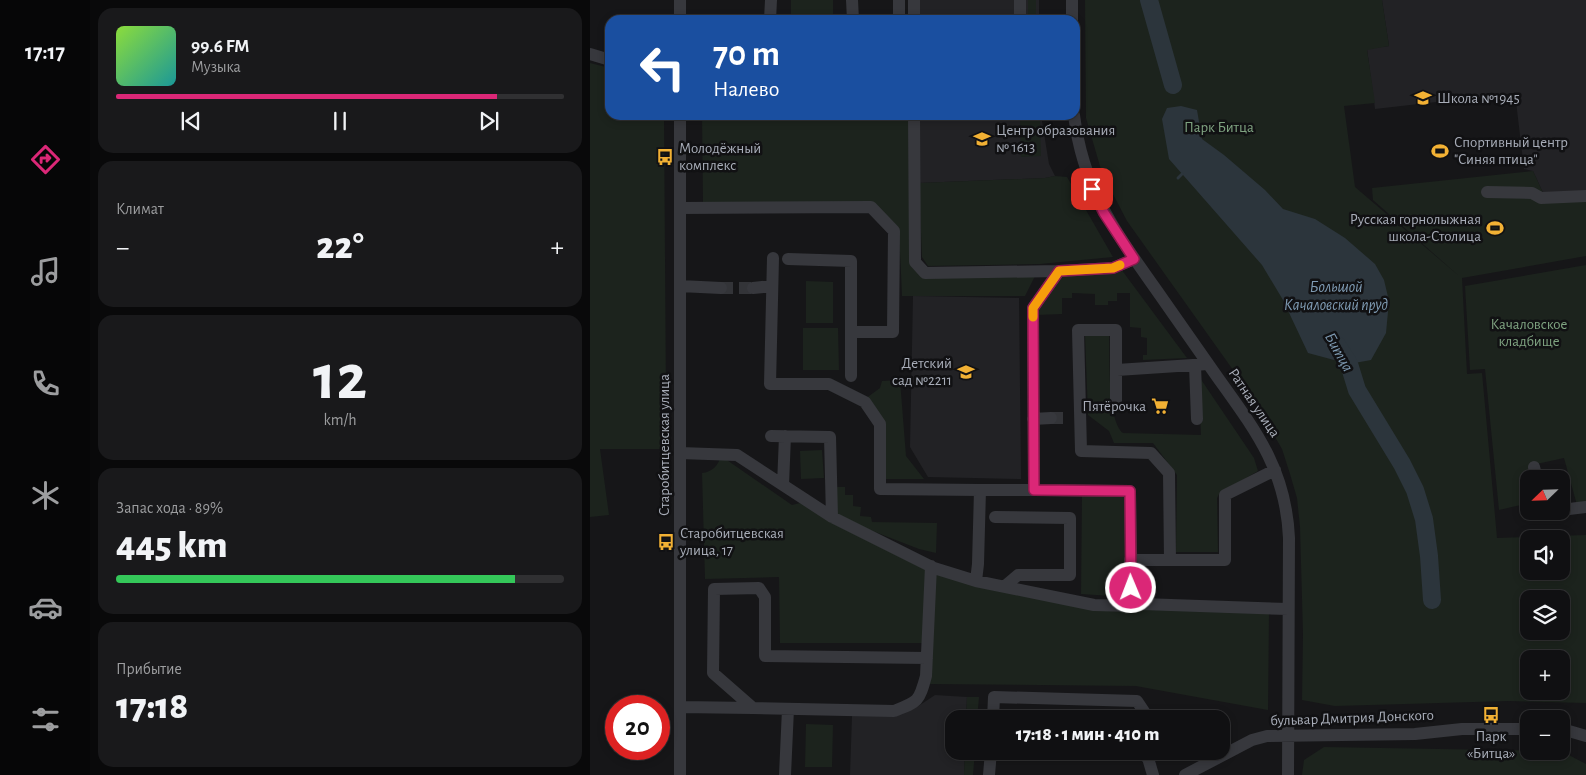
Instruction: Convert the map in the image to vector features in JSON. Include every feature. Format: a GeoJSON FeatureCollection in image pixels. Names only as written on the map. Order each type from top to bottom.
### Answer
{"type":"FeatureCollection","features":[{"type":"Feature","properties":{"kind":"street"},"geometry":{"type":"LineString","coordinates":[[680,0],[680,15]]}},
{"type":"Feature","properties":{"kind":"street"},"geometry":{"type":"LineString","coordinates":[[770,15],[771,0]]}},
{"type":"Feature","properties":{"kind":"street"},"geometry":{"type":"LineString","coordinates":[[852,0],[853,15]]}},
{"type":"Feature","properties":{"kind":"street"},"geometry":{"type":"LineString","coordinates":[[899,0],[899,15]]}},
{"type":"Feature","properties":{"kind":"street"},"geometry":{"type":"LineString","coordinates":[[914,0],[914,15]]}},
{"type":"Feature","properties":{"kind":"street"},"geometry":{"type":"LineString","coordinates":[[1020,0],[1020,15]]}},
{"type":"Feature","properties":{"kind":"street"},"geometry":{"type":"LineString","coordinates":[[1072,0],[1072,15]]}},
{"type":"Feature","properties":{"kind":"street"},"geometry":{"type":"LineString","coordinates":[[590,54],[605,58]]}},
{"type":"Feature","properties":{"kind":"street","name":"Старобитцевская улица"},"geometry":{"type":"LineString","coordinates":[[680,120],[680,775]]}},
{"type":"Feature","properties":{"kind":"street"},"geometry":{"type":"LineString","coordinates":[[914,120],[915,262],[924,273],[1059,271],[1113,268],[1134,259]]}},
{"type":"Feature","properties":{"kind":"street","name":"Ратная улица"},"geometry":{"type":"LineString","coordinates":[[1075,120],[1078,142],[1092,189],[1104,213],[1202,364],[1257,432],[1276,470],[1288,519],[1288,775]]}},
{"type":"Feature","properties":{"kind":"street"},"geometry":{"type":"LineString","coordinates":[[1487,192],[1532,193],[1541,198],[1586,196]]}},
{"type":"Feature","properties":{"kind":"street"},"geometry":{"type":"LineString","coordinates":[[680,208],[871,207],[894,230],[893,332],[851,332]]}},
{"type":"Feature","properties":{"kind":"street"},"geometry":{"type":"LineString","coordinates":[[773,258],[770,384],[829,384],[865,402],[880,424],[880,488],[1130,491],[1132,606]]}},
{"type":"Feature","properties":{"kind":"street"},"geometry":{"type":"LineString","coordinates":[[788,259],[851,261],[851,376]]}},
{"type":"Feature","properties":{"kind":"street"},"geometry":{"type":"LineString","coordinates":[[1034,490],[1033,308],[1059,271]]}},
{"type":"Feature","properties":{"kind":"street"},"geometry":{"type":"LineString","coordinates":[[680,286],[721,288]]}},
{"type":"Feature","properties":{"kind":"street"},"geometry":{"type":"LineString","coordinates":[[753,288],[772,286]]}},
{"type":"Feature","properties":{"kind":"street"},"geometry":{"type":"LineString","coordinates":[[1116,401],[1116,330],[1078,330],[1074,418],[1081,451],[1151,453],[1169,473],[1170,560]]}},
{"type":"Feature","properties":{"kind":"street"},"geometry":{"type":"LineString","coordinates":[[1117,370],[1202,364],[1197,419]]}},
{"type":"Feature","properties":{"kind":"street"},"geometry":{"type":"LineString","coordinates":[[1033,419],[1052,418]]}},
{"type":"Feature","properties":{"kind":"street"},"geometry":{"type":"LineString","coordinates":[[771,436],[830,437],[832,517]]}},
{"type":"Feature","properties":{"kind":"street"},"geometry":{"type":"LineString","coordinates":[[784,485],[785,436]]}},
{"type":"Feature","properties":{"kind":"street"},"geometry":{"type":"LineString","coordinates":[[680,453],[737,454],[832,517],[931,566],[976,580],[1094,604],[1288,609]]}},
{"type":"Feature","properties":{"kind":"street"},"geometry":{"type":"LineString","coordinates":[[1130,560],[1225,560],[1225,495],[1276,470]]}},
{"type":"Feature","properties":{"kind":"street"},"geometry":{"type":"LineString","coordinates":[[976,580],[980,490]]}},
{"type":"Feature","properties":{"kind":"street"},"geometry":{"type":"LineString","coordinates":[[1570,509],[1586,507]]}},
{"type":"Feature","properties":{"kind":"street"},"geometry":{"type":"LineString","coordinates":[[995,517],[1070,518],[1070,575],[1018,575],[1005,586]]}},
{"type":"Feature","properties":{"kind":"street"},"geometry":{"type":"LineString","coordinates":[[680,707],[894,711],[914,703],[922,692],[926,676],[931,566]]}},
{"type":"Feature","properties":{"kind":"street"},"geometry":{"type":"LineString","coordinates":[[754,708],[714,673],[714,589],[759,588],[765,597],[765,656],[927,658]]}},
{"type":"Feature","properties":{"kind":"street"},"geometry":{"type":"LineString","coordinates":[[993,710],[994,697],[1137,701],[1143,710]]}},
{"type":"Feature","properties":{"kind":"street"},"geometry":{"type":"LineString","coordinates":[[785,775],[788,708]]}},
{"type":"Feature","properties":{"kind":"street"},"geometry":{"type":"LineString","coordinates":[[1570,729],[1586,728]]}},
{"type":"Feature","properties":{"kind":"street","name":"бульвар Дмитрия Донского"},"geometry":{"type":"LineString","coordinates":[[1185,775],[1256,738],[1266,736],[1415,734],[1462,729],[1520,729]]}},
{"type":"Feature","properties":{"kind":"street"},"geometry":{"type":"LineString","coordinates":[[1570,732],[1586,736]]}},
{"type":"Feature","properties":{"kind":"street"},"geometry":{"type":"LineString","coordinates":[[989,775],[990,760]]}},
{"type":"Feature","properties":{"kind":"street"},"geometry":{"type":"LineString","coordinates":[[1148,760],[1153,775]]}},
{"type":"Feature","properties":{"kind":"shaded area"},"geometry":{"type":"Polygon","coordinates":[[[909,0],[1039,0],[1039,15],[909,15],[909,0]]]}},
{"type":"Feature","properties":{"kind":"shaded area","name":"Школа №1945"},"geometry":{"type":"Polygon","coordinates":[[[1382,0],[1586,0],[1586,192],[1544,195],[1533,171],[1524,169],[1515,93],[1375,109],[1367,49],[1389,46],[1382,0]]]}},
{"type":"Feature","properties":{"kind":"shaded area","name":"Центр образования № 1613"},"geometry":{"type":"Polygon","coordinates":[[[919,120],[1042,120],[1049,164],[1055,176],[919,183],[919,120]]]}},
{"type":"Feature","properties":{"kind":"shaded area","name":"Детский сад №2211"},"geometry":{"type":"Polygon","coordinates":[[[913,296],[1019,298],[1021,479],[928,477],[910,447],[913,296]]]}},
{"type":"Feature","properties":{"kind":"shaded area"},"geometry":{"type":"Polygon","coordinates":[[[935,695],[967,697],[966,710],[945,710],[945,760],[965,760],[964,775],[850,775],[852,716],[917,707],[935,695]]]}},
{"type":"Feature","properties":{"kind":"green space"},"geometry":{"type":"Polygon","coordinates":[[[791,0],[833,0],[833,15],[791,15],[791,0]]]}},
{"type":"Feature","properties":{"kind":"green space"},"geometry":{"type":"Polygon","coordinates":[[[1028,0],[1036,0],[1036,15],[1028,15],[1028,0]]]}},
{"type":"Feature","properties":{"kind":"green space","name":"Парк Битца"},"geometry":{"type":"Polygon","coordinates":[[[1085,0],[1382,0],[1389,46],[1367,50],[1375,103],[1344,106],[1355,187],[1459,276],[1373,200],[1372,188],[1533,171],[1544,195],[1586,192],[1586,256],[1462,278],[1467,374],[1482,373],[1497,538],[1520,537],[1520,580],[1570,580],[1570,536],[1586,535],[1586,703],[1509,701],[1335,706],[1302,700],[1303,634],[1300,527],[1297,498],[1282,449],[1253,398],[1127,221],[1102,173],[1086,118],[1085,0]]]}},
{"type":"Feature","properties":{"kind":"green space"},"geometry":{"type":"Polygon","coordinates":[[[590,63],[605,67],[605,120],[664,120],[666,400],[664,449],[600,449],[609,515],[590,517],[590,63]]]}},
{"type":"Feature","properties":{"kind":"green space"},"geometry":{"type":"Polygon","coordinates":[[[702,120],[909,120],[922,276],[1035,276],[1025,296],[902,296],[899,229],[871,202],[703,202],[702,120]]]}},
{"type":"Feature","properties":{"kind":"green space"},"geometry":{"type":"Polygon","coordinates":[[[1020,120],[1040,120],[1041,156],[1021,157],[1020,120]]]}},
{"type":"Feature","properties":{"kind":"green space"},"geometry":{"type":"Polygon","coordinates":[[[1067,177],[1113,257],[1040,264],[928,266],[922,257],[919,183],[1067,177]]]}},
{"type":"Feature","properties":{"kind":"green space","name":"Качаловское кладбище"},"geometry":{"type":"Polygon","coordinates":[[[1586,265],[1586,504],[1577,505],[1570,480],[1570,470],[1567,470],[1564,458],[1532,465],[1533,470],[1520,470],[1520,505],[1499,510],[1485,369],[1470,370],[1465,286],[1586,265]]]}},
{"type":"Feature","properties":{"kind":"green space"},"geometry":{"type":"Polygon","coordinates":[[[1121,269],[1187,358],[1143,360],[1143,355],[1147,355],[1147,338],[1141,337],[1141,328],[1130,327],[1130,293],[1117,293],[1117,301],[1108,301],[1108,305],[1095,305],[1095,294],[1072,293],[1072,298],[1062,298],[1062,314],[1036,315],[1036,309],[1061,274],[1121,269]]]}},
{"type":"Feature","properties":{"kind":"green space"},"geometry":{"type":"Polygon","coordinates":[[[806,281],[833,282],[833,323],[806,323],[806,281]]]}},
{"type":"Feature","properties":{"kind":"green space"},"geometry":{"type":"Polygon","coordinates":[[[803,328],[838,328],[839,370],[803,370],[803,328]]]}},
{"type":"Feature","properties":{"kind":"green space"},"geometry":{"type":"Polygon","coordinates":[[[1085,335],[1109,335],[1112,402],[1114,415],[1123,433],[1201,435],[1198,375],[1254,458],[1258,471],[1219,494],[1217,498],[1218,552],[1176,552],[1177,475],[1153,443],[1114,443],[1109,431],[1088,415],[1085,335]]]}},
{"type":"Feature","properties":{"kind":"green space"},"geometry":{"type":"Polygon","coordinates":[[[900,380],[906,456],[924,479],[884,479],[883,424],[865,399],[880,388],[882,381],[900,380]]]}},
{"type":"Feature","properties":{"kind":"green space"},"geometry":{"type":"Polygon","coordinates":[[[822,450],[824,478],[801,479],[800,451],[822,450]]]}},
{"type":"Feature","properties":{"kind":"green space"},"geometry":{"type":"Polygon","coordinates":[[[721,456],[792,505],[800,503],[917,562],[1096,607],[1269,612],[1268,710],[1136,686],[929,684],[931,643],[780,643],[779,577],[705,579],[702,473],[714,468],[721,456]]]}},
{"type":"Feature","properties":{"kind":"green space"},"geometry":{"type":"Polygon","coordinates":[[[833,487],[845,487],[845,495],[853,495],[853,506],[861,507],[860,516],[871,517],[872,522],[937,523],[936,553],[919,549],[834,516],[833,487]]]}},
{"type":"Feature","properties":{"kind":"green space"},"geometry":{"type":"Polygon","coordinates":[[[1082,496],[1125,496],[1126,597],[1081,594],[1082,496]]]}},
{"type":"Feature","properties":{"kind":"green space"},"geometry":{"type":"Polygon","coordinates":[[[967,697],[979,697],[978,710],[966,710],[967,697]]]}},
{"type":"Feature","properties":{"kind":"green space"},"geometry":{"type":"Polygon","coordinates":[[[806,724],[833,725],[832,767],[805,767],[806,724]]]}},
{"type":"Feature","properties":{"kind":"green space"},"geometry":{"type":"Polygon","coordinates":[[[1324,747],[1520,750],[1520,760],[1570,760],[1570,756],[1586,764],[1586,775],[1302,775],[1304,760],[1324,747]]]}},
{"type":"Feature","properties":{"kind":"green space"},"geometry":{"type":"Polygon","coordinates":[[[965,760],[974,760],[973,775],[964,775],[965,760]]]}},
{"type":"Feature","properties":{"kind":"water","name":"Большой Качаловский пруд"},"geometry":{"type":"Polygon","coordinates":[[[1181,106],[1197,110],[1202,139],[1265,190],[1283,209],[1315,219],[1345,238],[1375,264],[1384,280],[1389,301],[1386,333],[1371,360],[1349,364],[1308,353],[1283,300],[1262,265],[1169,159],[1162,119],[1167,108],[1181,106]]]}},
{"type":"Feature","properties":{"kind":"waterway","name":"Битца"},"geometry":{"type":"LineString","coordinates":[[1149,0],[1173,85]]}},
{"type":"Feature","properties":{"kind":"waterway"},"geometry":{"type":"LineString","coordinates":[[1178,178],[1182,174]]}},
{"type":"Feature","properties":{"kind":"waterway","name":"Битца"},"geometry":{"type":"LineString","coordinates":[[1337,345],[1349,364],[1357,390],[1402,464],[1415,490],[1424,519],[1432,600]]}},
{"type":"Feature","properties":{"kind":"tunnel"},"geometry":{"type":"LineString","coordinates":[[721,288],[753,288]]}},
{"type":"Feature","properties":{"kind":"tunnel"},"geometry":{"type":"LineString","coordinates":[[1051,418],[1069,418]]}},
{"type":"Feature","properties":{"kind":"slow traffic"},"geometry":{"type":"LineString","coordinates":[[1033,317],[1033,308],[1059,271],[1113,268],[1120,265]]}},
{"type":"Feature","properties":{"kind":"place","name":"Школа №1945"},"geometry":{"type":"Point","coordinates":[1423,98]}},
{"type":"Feature","properties":{"kind":"place","name":"Центр образования № 1613"},"geometry":{"type":"Point","coordinates":[982,139]}},
{"type":"Feature","properties":{"kind":"place","name":"Спортивный центр \"Синяя птица\""},"geometry":{"type":"Point","coordinates":[1440,151]}},
{"type":"Feature","properties":{"kind":"place","name":"Молодёжный комплекс"},"geometry":{"type":"Point","coordinates":[665,157]}},
{"type":"Feature","properties":{"kind":"place","name":"Русская горнолыжная школа-Столица"},"geometry":{"type":"Point","coordinates":[1495,228]}},
{"type":"Feature","properties":{"kind":"place","name":"Детский сад №2211"},"geometry":{"type":"Point","coordinates":[966,372]}},
{"type":"Feature","properties":{"kind":"place","name":"Пятёрочка"},"geometry":{"type":"Point","coordinates":[1160,406]}},
{"type":"Feature","properties":{"kind":"place","name":"Старобитцевская улица, 17"},"geometry":{"type":"Point","coordinates":[666,542]}},
{"type":"Feature","properties":{"kind":"place","name":"Парк «Битца»"},"geometry":{"type":"Point","coordinates":[1491,715]}},
{"type":"Feature","properties":{"kind":"route"},"geometry":{"type":"LineString","coordinates":[[1092,189],[1104,213],[1134,259],[1113,268],[1059,271],[1033,308],[1034,490],[1130,491],[1131,588]]}}]}
